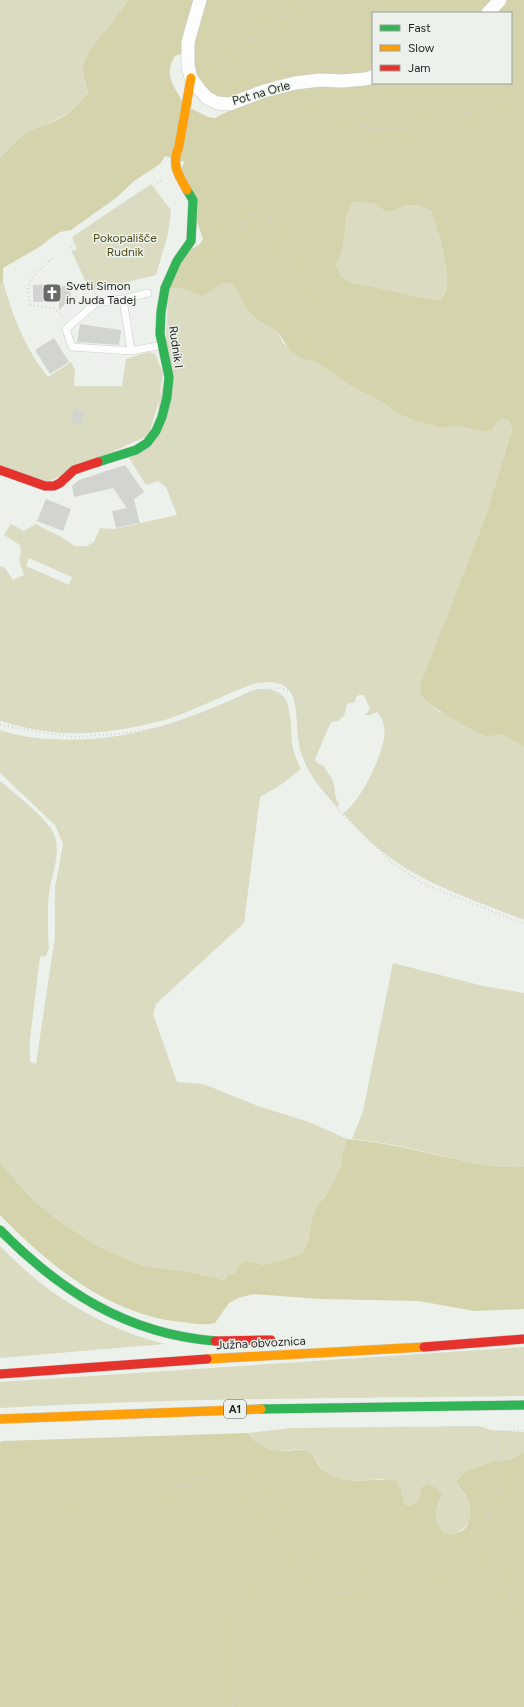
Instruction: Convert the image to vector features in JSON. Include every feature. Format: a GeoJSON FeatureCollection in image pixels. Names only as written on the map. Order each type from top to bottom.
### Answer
{"type":"FeatureCollection","features":[{"type":"Feature","properties":{"kind":"main road"},"geometry":{"type":"LineString","coordinates":[[176,171],[175,155],[179,146],[192,78]]}},
{"type":"Feature","properties":{"kind":"main road","name":"Rudnik I"},"geometry":{"type":"LineString","coordinates":[[0,470],[45,486],[54,486],[60,483],[74,470],[136,450],[147,443],[156,431],[162,417],[167,398],[168,377],[160,334],[161,312],[165,288],[177,261],[191,241],[194,200],[176,171]]}},
{"type":"Feature","properties":{"kind":"main road"},"geometry":{"type":"LineString","coordinates":[[0,1230],[42,1270],[76,1295],[108,1313],[140,1327],[180,1337],[206,1340],[277,1340]]}},
{"type":"Feature","properties":{"kind":"main road","name":"Južna obvoznica"},"geometry":{"type":"LineString","coordinates":[[0,1374],[149,1362],[314,1352],[437,1347],[524,1339]]}},
{"type":"Feature","properties":{"kind":"main road"},"geometry":{"type":"LineString","coordinates":[[292,1345],[314,1352]]}},
{"type":"Feature","properties":{"kind":"main road","name":"A1"},"geometry":{"type":"LineString","coordinates":[[0,1419],[224,1410],[524,1406]]}},
{"type":"Feature","properties":{"kind":"street","name":"Pot na Orle"},"geometry":{"type":"LineString","coordinates":[[200,0],[188,42],[187,62],[192,78],[199,89],[207,98],[217,103],[230,104],[264,91],[295,83],[320,80],[342,82],[372,77]]}},
{"type":"Feature","properties":{"kind":"street"},"geometry":{"type":"LineString","coordinates":[[489,12],[500,0]]}},
{"type":"Feature","properties":{"kind":"lane"},"geometry":{"type":"LineString","coordinates":[[148,293],[96,304],[66,329],[72,347],[131,351],[162,344]]}},
{"type":"Feature","properties":{"kind":"lane"},"geometry":{"type":"LineString","coordinates":[[123,299],[131,351]]}},
{"type":"Feature","properties":{"kind":"path"},"geometry":{"type":"LineString","coordinates":[[199,89],[216,74],[233,52],[262,31],[291,14],[305,0]]}},
{"type":"Feature","properties":{"kind":"path"},"geometry":{"type":"LineString","coordinates":[[293,96],[307,98],[350,121],[374,129],[411,128],[488,107],[524,82]]}},
{"type":"Feature","properties":{"kind":"path"},"geometry":{"type":"LineString","coordinates":[[96,304],[95,295],[90,283],[71,248],[76,241],[176,171]]}},
{"type":"Feature","properties":{"kind":"path"},"geometry":{"type":"LineString","coordinates":[[202,246],[264,211],[290,257],[320,353]]}},
{"type":"Feature","properties":{"kind":"path"},"geometry":{"type":"LineString","coordinates":[[53,258],[31,279],[28,285],[28,297],[31,305],[54,308],[64,316],[66,329]]}},
{"type":"Feature","properties":{"kind":"path"},"geometry":{"type":"LineString","coordinates":[[0,725],[72,737],[122,733],[155,729],[196,718],[238,698],[266,688],[290,690],[301,705],[304,729],[302,744],[308,765],[341,813],[394,864],[422,883],[524,924]]}},
{"type":"Feature","properties":{"kind":"path"},"geometry":{"type":"LineString","coordinates":[[59,1520],[207,1479],[239,1478],[282,1524],[306,1564],[332,1586],[346,1591],[374,1578],[438,1571],[450,1561],[488,1519],[498,1489],[497,1444],[506,1431],[524,1430]]}},
{"type":"Feature","properties":{"kind":"path"},"geometry":{"type":"LineString","coordinates":[[232,1707],[236,1694],[240,1596],[233,1526],[233,1490],[234,1484],[239,1478]]}},
{"type":"Feature","properties":{"kind":"path"},"geometry":{"type":"LineString","coordinates":[[488,1519],[494,1564],[506,1594],[524,1611]]}},
{"type":"Feature","properties":{"kind":"green space"},"geometry":{"type":"Polygon","coordinates":[[[0,0],[129,0],[96,42],[84,62],[83,69],[88,93],[72,110],[24,137],[0,159],[0,0]]]}},
{"type":"Feature","properties":{"kind":"green space"},"geometry":{"type":"Polygon","coordinates":[[[129,0],[196,0],[181,54],[175,56],[171,63],[170,76],[184,105],[208,117],[215,118],[237,107],[271,94],[307,87],[374,84],[512,84],[512,12],[496,12],[505,0],[524,0],[524,747],[503,734],[487,736],[465,726],[426,701],[421,696],[420,691],[423,677],[485,518],[512,430],[509,421],[503,418],[491,431],[481,431],[459,426],[442,428],[413,420],[396,413],[384,403],[349,385],[314,361],[301,359],[289,349],[278,332],[256,319],[247,310],[236,289],[231,283],[219,285],[211,292],[202,296],[179,288],[168,289],[187,252],[200,244],[203,239],[179,171],[185,162],[165,156],[160,164],[134,181],[116,198],[71,230],[60,232],[41,246],[3,268],[3,282],[0,284],[0,159],[12,145],[23,136],[69,113],[88,93],[83,69],[84,62],[96,42],[129,0]],[[359,202],[351,203],[346,218],[343,248],[336,265],[340,275],[347,281],[423,298],[440,300],[445,293],[447,286],[446,264],[431,210],[418,205],[406,205],[391,212],[385,211],[375,204],[359,202]]]}},
{"type":"Feature","properties":{"kind":"green space"},"geometry":{"type":"Polygon","coordinates":[[[204,0],[493,0],[482,12],[372,12],[372,69],[356,76],[305,75],[277,80],[224,100],[213,99],[196,77],[191,58],[204,0]]]}},
{"type":"Feature","properties":{"kind":"green space","name":"Pokopališče Rudnik"},"geometry":{"type":"Polygon","coordinates":[[[151,184],[171,210],[168,234],[156,275],[90,291],[72,252],[77,249],[72,237],[151,184]]]}},
{"type":"Feature","properties":{"kind":"green space"},"geometry":{"type":"Polygon","coordinates":[[[359,202],[375,204],[391,212],[406,205],[418,204],[431,210],[446,264],[447,285],[440,300],[423,298],[347,281],[340,275],[336,265],[343,248],[346,218],[351,203],[359,202]]]}},
{"type":"Feature","properties":{"kind":"green space"},"geometry":{"type":"Polygon","coordinates":[[[3,282],[11,308],[26,343],[32,355],[48,377],[71,362],[75,370],[74,386],[122,386],[126,359],[148,352],[155,354],[165,378],[149,435],[47,482],[0,467],[0,284],[3,282]]]}},
{"type":"Feature","properties":{"kind":"green space"},"geometry":{"type":"Polygon","coordinates":[[[231,283],[236,289],[247,310],[256,319],[278,332],[283,343],[301,359],[314,361],[349,385],[384,403],[396,413],[413,420],[442,428],[459,426],[481,431],[491,431],[503,418],[509,421],[512,430],[485,518],[423,677],[422,698],[438,711],[447,714],[486,736],[503,733],[524,747],[524,920],[439,886],[407,869],[385,854],[360,832],[343,813],[350,808],[363,790],[379,757],[384,738],[384,724],[377,712],[370,715],[365,715],[370,709],[364,695],[359,695],[356,697],[355,702],[347,704],[344,716],[338,721],[331,722],[315,759],[317,763],[324,766],[332,779],[336,798],[339,803],[338,808],[313,778],[303,758],[299,745],[295,704],[291,693],[284,686],[272,682],[253,684],[174,717],[120,730],[92,733],[58,732],[33,729],[0,721],[0,566],[5,568],[13,580],[24,575],[19,560],[21,552],[20,545],[4,535],[11,524],[24,531],[36,524],[61,537],[74,546],[87,546],[94,542],[100,528],[114,529],[177,515],[166,487],[158,481],[146,485],[129,458],[154,442],[166,347],[168,289],[179,288],[202,296],[211,292],[219,285],[231,283]],[[29,558],[26,566],[69,585],[72,577],[29,558]]]}},
{"type":"Feature","properties":{"kind":"green space"},"geometry":{"type":"Polygon","coordinates":[[[258,689],[273,690],[282,695],[288,704],[295,756],[301,769],[282,784],[260,797],[244,923],[156,1004],[153,1014],[177,1082],[203,1084],[258,1106],[309,1122],[347,1139],[342,1155],[342,1165],[327,1194],[317,1206],[311,1222],[308,1242],[302,1254],[263,1265],[248,1261],[239,1264],[235,1273],[228,1275],[224,1280],[191,1272],[144,1266],[99,1247],[62,1223],[35,1202],[0,1163],[0,781],[30,806],[51,828],[54,834],[57,849],[48,901],[49,949],[46,956],[40,957],[30,1039],[30,1062],[36,1064],[55,936],[55,888],[63,844],[55,825],[0,773],[0,730],[19,735],[51,739],[78,740],[104,738],[129,734],[179,721],[258,689]]]}},
{"type":"Feature","properties":{"kind":"green space"},"geometry":{"type":"Polygon","coordinates":[[[393,963],[483,986],[524,993],[524,1167],[490,1166],[404,1147],[352,1139],[363,1111],[393,963]]]}},
{"type":"Feature","properties":{"kind":"green space"},"geometry":{"type":"Polygon","coordinates":[[[347,1139],[401,1147],[491,1166],[524,1167],[524,1309],[474,1311],[419,1301],[319,1299],[254,1294],[238,1298],[229,1303],[215,1323],[198,1324],[182,1322],[155,1317],[130,1309],[105,1298],[82,1285],[39,1252],[0,1215],[0,1163],[35,1202],[62,1223],[99,1247],[144,1266],[191,1272],[224,1280],[228,1275],[235,1273],[239,1264],[248,1261],[263,1265],[302,1254],[308,1242],[311,1222],[317,1206],[327,1194],[342,1165],[342,1155],[347,1139]]]}},
{"type":"Feature","properties":{"kind":"green space"},"geometry":{"type":"Polygon","coordinates":[[[0,1246],[38,1281],[77,1308],[105,1323],[135,1335],[165,1344],[0,1358],[0,1246]]]}},
{"type":"Feature","properties":{"kind":"green space"},"geometry":{"type":"Polygon","coordinates":[[[524,1347],[524,1396],[196,1400],[0,1408],[0,1382],[524,1347]]]}},
{"type":"Feature","properties":{"kind":"green space"},"geometry":{"type":"Polygon","coordinates":[[[479,1426],[491,1430],[524,1432],[524,1452],[510,1460],[494,1461],[466,1471],[458,1487],[468,1499],[471,1515],[469,1523],[458,1533],[445,1534],[436,1520],[436,1512],[442,1496],[418,1502],[410,1506],[403,1502],[401,1491],[383,1479],[352,1480],[335,1477],[323,1470],[314,1456],[305,1450],[295,1449],[280,1451],[271,1449],[258,1443],[248,1433],[291,1428],[479,1426]]]}},
{"type":"Feature","properties":{"kind":"green space"},"geometry":{"type":"Polygon","coordinates":[[[248,1433],[258,1443],[270,1449],[282,1451],[304,1450],[308,1452],[313,1456],[324,1471],[336,1478],[345,1480],[396,1481],[401,1491],[403,1502],[409,1506],[418,1502],[422,1487],[428,1484],[438,1489],[442,1495],[436,1511],[436,1520],[445,1534],[453,1534],[463,1531],[470,1519],[470,1510],[467,1497],[459,1487],[457,1481],[466,1471],[494,1461],[510,1460],[524,1452],[524,1707],[0,1707],[0,1442],[248,1433]]]}},
{"type":"Feature","properties":{"kind":"building","name":"Sveti Simon in Juda Tadej"},"geometry":{"type":"Polygon","coordinates":[[[61,284],[61,286],[70,286],[71,298],[59,310],[59,301],[33,302],[33,285],[61,284]]]}},
{"type":"Feature","properties":{"kind":"building"},"geometry":{"type":"Polygon","coordinates":[[[80,324],[121,330],[119,345],[77,342],[80,324]]]}},
{"type":"Feature","properties":{"kind":"building"},"geometry":{"type":"Polygon","coordinates":[[[54,338],[69,362],[50,374],[35,350],[54,338]]]}},
{"type":"Feature","properties":{"kind":"building"},"geometry":{"type":"Polygon","coordinates":[[[74,409],[85,411],[81,425],[71,423],[74,409]]]}},
{"type":"Feature","properties":{"kind":"building"},"geometry":{"type":"Polygon","coordinates":[[[125,465],[144,492],[134,499],[140,525],[137,523],[116,528],[112,511],[127,508],[113,488],[74,497],[72,486],[79,480],[125,465]]]}},
{"type":"Feature","properties":{"kind":"building"},"geometry":{"type":"Polygon","coordinates":[[[46,499],[71,509],[63,531],[37,521],[46,499]]]}},
{"type":"Feature","properties":{"kind":"traffic: fast"},"geometry":{"type":"LineString","coordinates":[[98,462],[136,450],[147,443],[156,431],[162,417],[167,397],[169,377],[160,334],[161,312],[165,288],[177,261],[191,241],[193,200],[187,190]]}},
{"type":"Feature","properties":{"kind":"traffic: fast"},"geometry":{"type":"LineString","coordinates":[[0,1230],[47,1272],[71,1290],[97,1306],[124,1319],[153,1329],[183,1337],[215,1341]]}},
{"type":"Feature","properties":{"kind":"traffic: fast"},"geometry":{"type":"LineString","coordinates":[[261,1409],[524,1405]]}},
{"type":"Feature","properties":{"kind":"traffic: slow"},"geometry":{"type":"LineString","coordinates":[[187,190],[178,174],[176,159],[191,78]]}},
{"type":"Feature","properties":{"kind":"traffic: slow"},"geometry":{"type":"LineString","coordinates":[[207,1359],[424,1347]]}},
{"type":"Feature","properties":{"kind":"traffic: slow"},"geometry":{"type":"LineString","coordinates":[[0,1419],[261,1409]]}},
{"type":"Feature","properties":{"kind":"traffic: jam"},"geometry":{"type":"LineString","coordinates":[[0,470],[45,486],[54,486],[60,483],[74,470],[98,462]]}},
{"type":"Feature","properties":{"kind":"traffic: jam"},"geometry":{"type":"LineString","coordinates":[[424,1347],[524,1339]]}},
{"type":"Feature","properties":{"kind":"traffic: jam"},"geometry":{"type":"LineString","coordinates":[[215,1341],[271,1340]]}},
{"type":"Feature","properties":{"kind":"traffic: jam"},"geometry":{"type":"LineString","coordinates":[[0,1374],[207,1359]]}},
{"type":"Feature","properties":{"kind":"place","name":"Sveti Simon in Juda Tadej"},"geometry":{"type":"Point","coordinates":[52,293]}}]}
